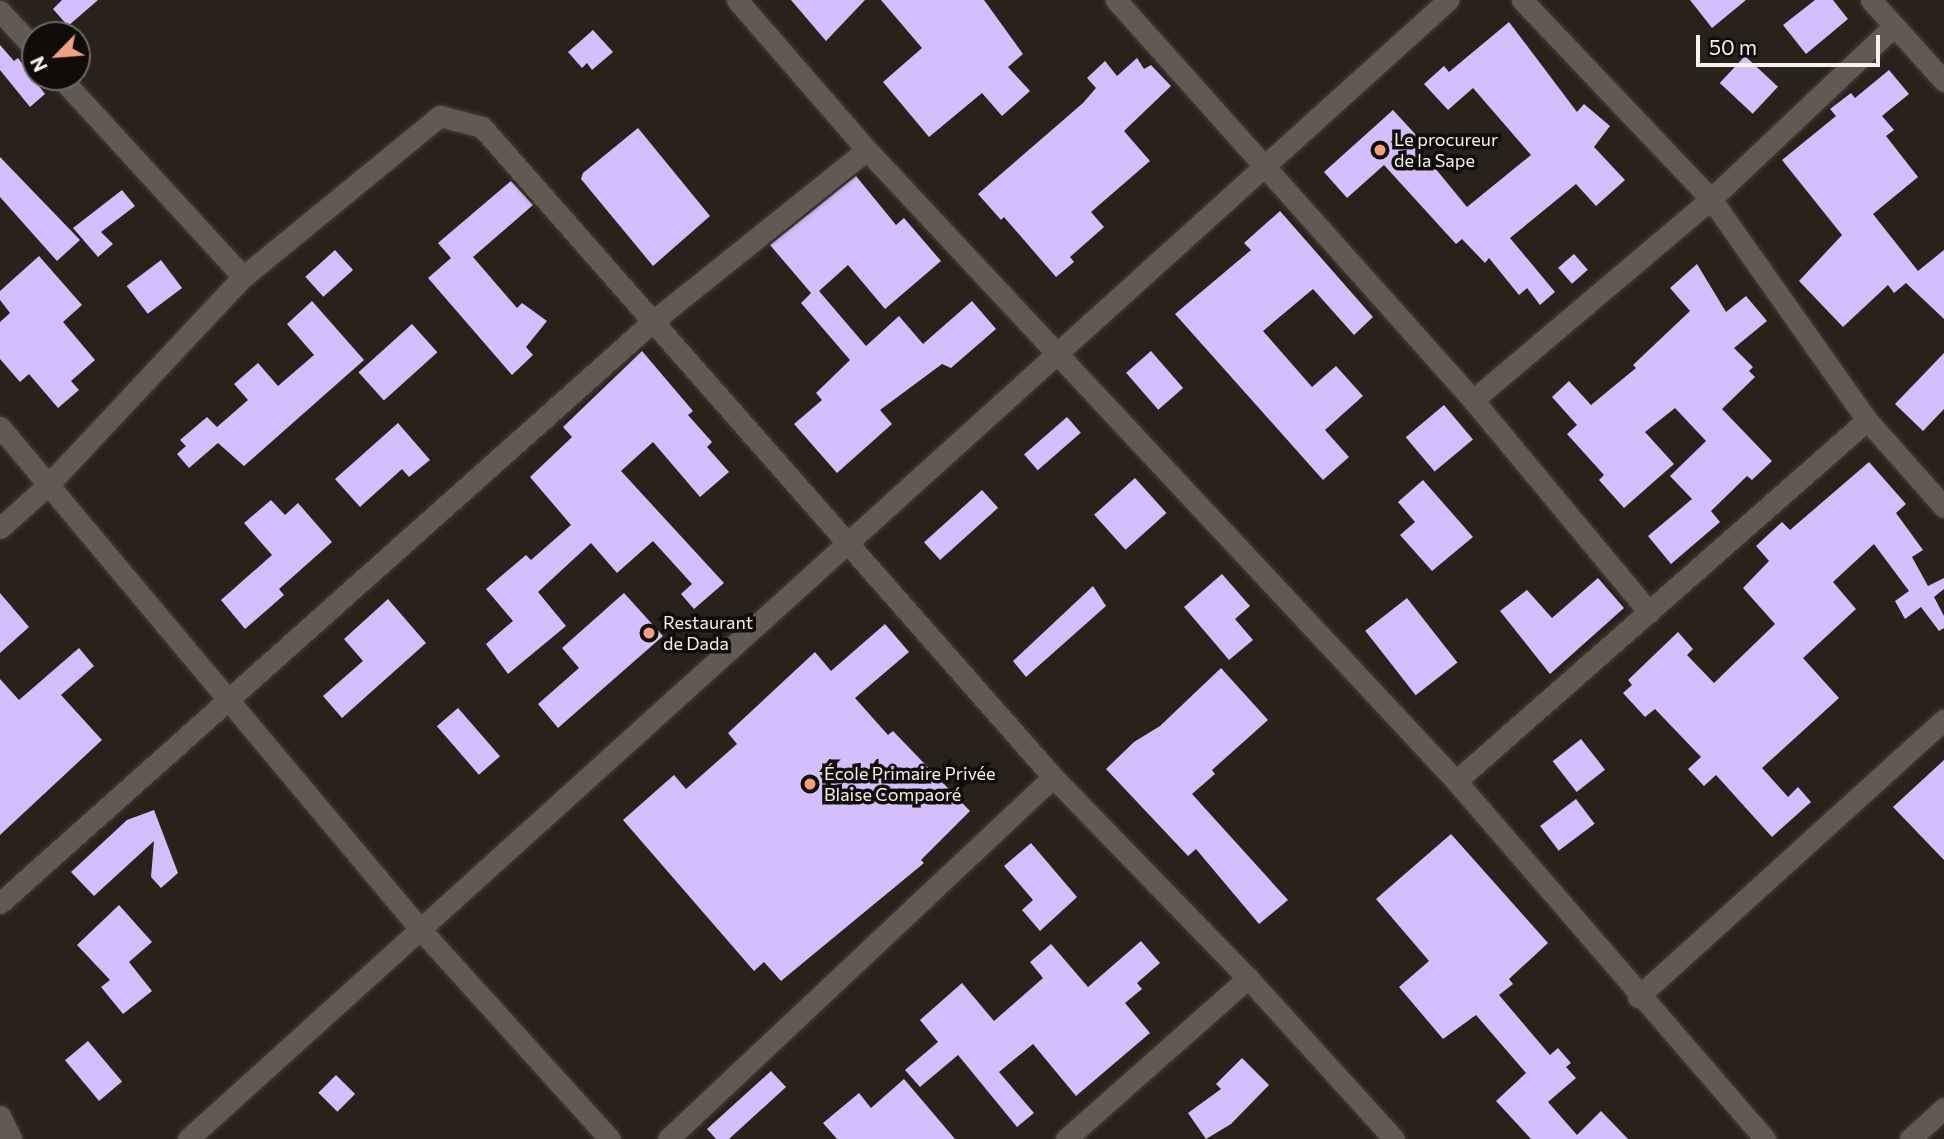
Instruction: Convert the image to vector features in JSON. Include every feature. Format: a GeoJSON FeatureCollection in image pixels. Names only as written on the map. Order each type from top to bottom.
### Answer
{"type":"FeatureCollection","features":[{"type":"Feature","properties":{"kind":"street"},"geometry":{"type":"LineString","coordinates":[[737,0],[867,150],[1456,781],[1639,997],[1765,1139]]}},
{"type":"Feature","properties":{"kind":"street"},"geometry":{"type":"LineString","coordinates":[[1116,0],[1473,400],[1649,612]]}},
{"type":"Feature","properties":{"kind":"street"},"geometry":{"type":"LineString","coordinates":[[188,1139],[1448,0]]}},
{"type":"Feature","properties":{"kind":"street"},"geometry":{"type":"LineString","coordinates":[[1522,0],[1711,199],[1867,419],[1944,507]]}},
{"type":"Feature","properties":{"kind":"street"},"geometry":{"type":"LineString","coordinates":[[1871,0],[1944,81]]}},
{"type":"Feature","properties":{"kind":"street"},"geometry":{"type":"LineString","coordinates":[[0,11],[21,34]]}},
{"type":"Feature","properties":{"kind":"street"},"geometry":{"type":"LineString","coordinates":[[1473,400],[1711,199],[1894,26]]}},
{"type":"Feature","properties":{"kind":"street"},"geometry":{"type":"LineString","coordinates":[[73,91],[243,277]]}},
{"type":"Feature","properties":{"kind":"street"},"geometry":{"type":"LineString","coordinates":[[0,528],[49,484],[243,277],[440,116],[482,127],[1053,777],[1248,978],[1394,1139]]}},
{"type":"Feature","properties":{"kind":"street"},"geometry":{"type":"LineString","coordinates":[[0,903],[230,702],[652,322],[867,150]]}},
{"type":"Feature","properties":{"kind":"street"},"geometry":{"type":"LineString","coordinates":[[1456,781],[1867,419]]}},
{"type":"Feature","properties":{"kind":"street"},"geometry":{"type":"LineString","coordinates":[[0,427],[420,929],[610,1139]]}},
{"type":"Feature","properties":{"kind":"street"},"geometry":{"type":"LineString","coordinates":[[1639,997],[1944,720]]}},
{"type":"Feature","properties":{"kind":"street"},"geometry":{"type":"LineString","coordinates":[[668,1139],[1053,777]]}},
{"type":"Feature","properties":{"kind":"street"},"geometry":{"type":"LineString","coordinates":[[1066,1139],[1248,978]]}},
{"type":"Feature","properties":{"kind":"street"},"geometry":{"type":"LineString","coordinates":[[1910,1139],[1944,1108]]}},
{"type":"Feature","properties":{"kind":"street"},"geometry":{"type":"LineString","coordinates":[[0,1116],[11,1139]]}},
{"type":"Feature","properties":{"kind":"building"},"geometry":{"type":"Polygon","coordinates":[[[62,0],[98,0],[74,21],[64,21],[53,9],[62,0]]]}},
{"type":"Feature","properties":{"kind":"building"},"geometry":{"type":"Polygon","coordinates":[[[791,0],[865,0],[826,41],[791,0]]]}},
{"type":"Feature","properties":{"kind":"building"},"geometry":{"type":"Polygon","coordinates":[[[881,0],[984,0],[1023,54],[1008,67],[1030,91],[1002,116],[982,93],[929,137],[883,82],[922,48],[881,0]]]}},
{"type":"Feature","properties":{"kind":"building"},"geometry":{"type":"Polygon","coordinates":[[[1690,0],[1746,0],[1712,28],[1690,0]]]}},
{"type":"Feature","properties":{"kind":"building"},"geometry":{"type":"Polygon","coordinates":[[[1815,0],[1833,0],[1848,19],[1806,54],[1783,25],[1815,0]]]}},
{"type":"Feature","properties":{"kind":"building"},"geometry":{"type":"Polygon","coordinates":[[[1509,22],[1577,112],[1584,104],[1610,126],[1594,147],[1625,180],[1596,206],[1576,184],[1510,238],[1555,292],[1540,305],[1527,288],[1519,295],[1489,258],[1485,263],[1462,239],[1456,244],[1384,165],[1347,198],[1324,172],[1393,110],[1417,136],[1412,140],[1467,207],[1531,155],[1473,88],[1448,110],[1424,84],[1444,66],[1449,72],[1509,22]]]}},
{"type":"Feature","properties":{"kind":"building"},"geometry":{"type":"Polygon","coordinates":[[[593,30],[613,52],[592,70],[587,63],[582,68],[568,52],[593,30]]]}},
{"type":"Feature","properties":{"kind":"building"},"geometry":{"type":"Polygon","coordinates":[[[0,45],[14,61],[18,58],[21,62],[21,91],[43,91],[45,94],[30,107],[0,70],[0,45]]]}},
{"type":"Feature","properties":{"kind":"building"},"geometry":{"type":"Polygon","coordinates":[[[1745,56],[1778,87],[1753,114],[1720,83],[1745,56]]]}},
{"type":"Feature","properties":{"kind":"building"},"geometry":{"type":"Polygon","coordinates":[[[1137,58],[1144,69],[1151,65],[1171,86],[1124,131],[1150,161],[1091,212],[1104,227],[1070,257],[1074,262],[1056,277],[1004,217],[1001,220],[978,194],[1083,103],[1096,88],[1087,78],[1105,61],[1117,76],[1137,58]]]}},
{"type":"Feature","properties":{"kind":"building"},"geometry":{"type":"Polygon","coordinates":[[[1889,70],[1909,94],[1882,116],[1894,130],[1886,136],[1918,177],[1873,214],[1918,271],[1944,250],[1944,319],[1906,283],[1894,293],[1888,285],[1843,327],[1799,281],[1842,235],[1782,160],[1836,116],[1830,109],[1851,93],[1855,98],[1889,70]]]}},
{"type":"Feature","properties":{"kind":"building"},"geometry":{"type":"Polygon","coordinates":[[[638,128],[710,216],[653,266],[581,179],[583,173],[638,128]]]}},
{"type":"Feature","properties":{"kind":"building"},"geometry":{"type":"Polygon","coordinates":[[[0,157],[80,240],[57,261],[0,197],[0,157]]]}},
{"type":"Feature","properties":{"kind":"building"},"geometry":{"type":"Polygon","coordinates":[[[856,176],[896,225],[904,218],[941,261],[885,309],[848,265],[819,291],[866,346],[899,316],[923,344],[972,301],[996,329],[951,368],[942,364],[880,410],[892,424],[837,473],[794,424],[822,400],[816,393],[850,360],[801,303],[811,293],[770,245],[856,176]]]}},
{"type":"Feature","properties":{"kind":"building"},"geometry":{"type":"Polygon","coordinates":[[[511,181],[533,205],[473,257],[517,308],[522,303],[547,321],[526,347],[533,355],[512,375],[428,278],[451,258],[438,243],[511,181]]]}},
{"type":"Feature","properties":{"kind":"building"},"geometry":{"type":"Polygon","coordinates":[[[122,190],[135,206],[101,232],[113,244],[98,257],[73,228],[122,190]]]}},
{"type":"Feature","properties":{"kind":"building"},"geometry":{"type":"Polygon","coordinates":[[[1280,211],[1373,317],[1354,335],[1313,289],[1263,331],[1312,387],[1336,366],[1363,396],[1325,430],[1349,457],[1323,480],[1175,314],[1251,250],[1244,243],[1280,211]]]}},
{"type":"Feature","properties":{"kind":"building"},"geometry":{"type":"Polygon","coordinates":[[[335,250],[353,270],[323,297],[305,277],[335,250]]]}},
{"type":"Feature","properties":{"kind":"building"},"geometry":{"type":"Polygon","coordinates":[[[1574,254],[1588,270],[1572,284],[1558,268],[1574,254]]]}},
{"type":"Feature","properties":{"kind":"building"},"geometry":{"type":"Polygon","coordinates":[[[39,256],[82,305],[63,322],[95,360],[71,381],[79,390],[58,408],[29,374],[20,382],[0,359],[0,322],[10,313],[0,300],[0,291],[39,256]]]}},
{"type":"Feature","properties":{"kind":"building"},"geometry":{"type":"Polygon","coordinates":[[[161,260],[182,288],[148,314],[127,286],[161,260]]]}},
{"type":"Feature","properties":{"kind":"building"},"geometry":{"type":"Polygon","coordinates":[[[1697,264],[1726,312],[1746,296],[1767,321],[1734,348],[1753,367],[1749,371],[1755,377],[1722,409],[1772,461],[1752,480],[1747,476],[1711,511],[1720,522],[1671,564],[1648,536],[1692,499],[1670,476],[1706,441],[1675,408],[1645,432],[1674,464],[1624,508],[1599,480],[1604,475],[1567,434],[1577,425],[1552,397],[1569,381],[1591,405],[1636,368],[1633,365],[1690,311],[1670,288],[1697,264]]]}},
{"type":"Feature","properties":{"kind":"building"},"geometry":{"type":"Polygon","coordinates":[[[312,301],[364,360],[244,466],[218,443],[189,468],[177,454],[186,446],[180,440],[207,417],[217,427],[248,400],[234,384],[258,363],[278,386],[314,355],[287,324],[312,301]]]}},
{"type":"Feature","properties":{"kind":"building"},"geometry":{"type":"Polygon","coordinates":[[[412,324],[437,352],[384,400],[358,372],[412,324]]]}},
{"type":"Feature","properties":{"kind":"building"},"geometry":{"type":"Polygon","coordinates":[[[642,351],[693,411],[688,415],[712,442],[707,447],[729,472],[700,497],[653,442],[621,471],[724,583],[694,609],[681,594],[692,584],[653,541],[617,573],[591,543],[538,592],[566,626],[508,674],[486,644],[513,621],[486,589],[526,555],[531,560],[571,525],[530,477],[572,437],[563,427],[642,351]]]}},
{"type":"Feature","properties":{"kind":"building"},"geometry":{"type":"Polygon","coordinates":[[[1151,351],[1183,388],[1158,410],[1126,373],[1151,351]]]}},
{"type":"Feature","properties":{"kind":"building"},"geometry":{"type":"Polygon","coordinates":[[[1944,353],[1944,409],[1923,431],[1895,404],[1944,353]]]}},
{"type":"Feature","properties":{"kind":"building"},"geometry":{"type":"Polygon","coordinates":[[[1444,405],[1473,439],[1435,472],[1406,437],[1444,405]]]}},
{"type":"Feature","properties":{"kind":"building"},"geometry":{"type":"Polygon","coordinates":[[[1067,417],[1081,433],[1038,470],[1024,454],[1067,417]]]}},
{"type":"Feature","properties":{"kind":"building"},"geometry":{"type":"Polygon","coordinates":[[[398,423],[430,460],[409,477],[402,469],[360,507],[335,479],[398,423]]]}},
{"type":"Feature","properties":{"kind":"building"},"geometry":{"type":"Polygon","coordinates":[[[1869,462],[1906,504],[1896,513],[1923,550],[1912,557],[1928,586],[1944,578],[1944,589],[1934,597],[1944,616],[1944,628],[1939,631],[1921,607],[1905,619],[1895,601],[1909,591],[1874,544],[1833,582],[1856,609],[1803,658],[1839,698],[1762,768],[1788,797],[1798,787],[1811,802],[1772,837],[1716,775],[1704,786],[1688,769],[1701,757],[1655,709],[1645,717],[1623,693],[1632,685],[1628,680],[1678,632],[1693,649],[1687,655],[1714,683],[1775,624],[1743,588],[1769,561],[1756,546],[1782,522],[1790,530],[1869,462]]]}},
{"type":"Feature","properties":{"kind":"building"},"geometry":{"type":"Polygon","coordinates":[[[1135,478],[1166,513],[1126,550],[1094,515],[1135,478]]]}},
{"type":"Feature","properties":{"kind":"building"},"geometry":{"type":"Polygon","coordinates":[[[1423,480],[1473,537],[1432,571],[1400,535],[1415,522],[1398,502],[1423,480]]]}},
{"type":"Feature","properties":{"kind":"building"},"geometry":{"type":"Polygon","coordinates":[[[982,490],[998,508],[940,560],[924,542],[982,490]]]}},
{"type":"Feature","properties":{"kind":"building"},"geometry":{"type":"Polygon","coordinates":[[[271,500],[285,515],[298,503],[332,542],[279,589],[284,595],[245,629],[221,600],[272,555],[244,523],[271,500]]]}},
{"type":"Feature","properties":{"kind":"building"},"geometry":{"type":"Polygon","coordinates":[[[1222,574],[1250,606],[1235,619],[1253,640],[1229,660],[1184,607],[1222,574]]]}},
{"type":"Feature","properties":{"kind":"building"},"geometry":{"type":"Polygon","coordinates":[[[1598,578],[1624,608],[1550,674],[1500,611],[1527,590],[1552,618],[1598,578]]]}},
{"type":"Feature","properties":{"kind":"building"},"geometry":{"type":"Polygon","coordinates":[[[1093,586],[1106,606],[1026,677],[1013,661],[1093,586]]]}},
{"type":"Feature","properties":{"kind":"building"},"geometry":{"type":"Polygon","coordinates":[[[0,593],[29,627],[0,653],[0,593]]]}},
{"type":"Feature","properties":{"kind":"building"},"geometry":{"type":"Polygon","coordinates":[[[624,593],[663,636],[558,728],[538,704],[579,668],[562,648],[624,593]]]}},
{"type":"Feature","properties":{"kind":"building"},"geometry":{"type":"Polygon","coordinates":[[[1407,598],[1457,663],[1416,695],[1365,631],[1407,598]]]}},
{"type":"Feature","properties":{"kind":"building"},"geometry":{"type":"Polygon","coordinates":[[[388,599],[426,643],[342,718],[323,696],[363,661],[344,639],[388,599]]]}},
{"type":"Feature","properties":{"kind":"building"},"geometry":{"type":"Polygon","coordinates":[[[885,624],[909,652],[855,698],[888,735],[893,731],[970,811],[921,860],[924,863],[781,981],[764,962],[754,971],[623,820],[674,775],[686,789],[737,744],[728,733],[815,652],[831,671],[885,624]]]}},
{"type":"Feature","properties":{"kind":"building"},"geometry":{"type":"Polygon","coordinates":[[[79,648],[94,666],[61,695],[102,740],[0,835],[0,679],[19,700],[79,648]]]}},
{"type":"Feature","properties":{"kind":"building"},"geometry":{"type":"Polygon","coordinates":[[[1221,668],[1268,720],[1212,770],[1215,774],[1192,794],[1288,900],[1259,924],[1196,849],[1188,856],[1106,769],[1134,742],[1160,726],[1221,668]]]}},
{"type":"Feature","properties":{"kind":"building"},"geometry":{"type":"Polygon","coordinates":[[[458,708],[500,756],[479,775],[437,726],[458,708]]]}},
{"type":"Feature","properties":{"kind":"building"},"geometry":{"type":"Polygon","coordinates":[[[1581,739],[1605,770],[1577,792],[1553,761],[1581,739]]]}},
{"type":"Feature","properties":{"kind":"building"},"geometry":{"type":"Polygon","coordinates":[[[1944,760],[1944,860],[1893,807],[1944,760]]]}},
{"type":"Feature","properties":{"kind":"building"},"geometry":{"type":"Polygon","coordinates":[[[1576,799],[1595,824],[1559,851],[1540,826],[1576,799]]]}},
{"type":"Feature","properties":{"kind":"building"},"geometry":{"type":"Polygon","coordinates":[[[154,810],[178,873],[161,888],[151,877],[154,841],[94,896],[71,872],[127,820],[154,810]]]}},
{"type":"Feature","properties":{"kind":"building"},"geometry":{"type":"Polygon","coordinates":[[[1451,834],[1548,943],[1509,979],[1513,984],[1499,995],[1550,1055],[1558,1048],[1571,1063],[1566,1067],[1576,1078],[1548,1102],[1577,1135],[1601,1111],[1628,1139],[1531,1139],[1496,1101],[1526,1073],[1476,1015],[1443,1039],[1399,987],[1429,961],[1376,899],[1451,834]]]}},
{"type":"Feature","properties":{"kind":"building"},"geometry":{"type":"Polygon","coordinates":[[[1031,843],[1077,897],[1040,931],[1022,910],[1033,900],[1004,866],[1031,843]]]}},
{"type":"Feature","properties":{"kind":"building"},"geometry":{"type":"Polygon","coordinates":[[[119,905],[152,942],[129,962],[152,991],[123,1014],[101,987],[110,980],[77,945],[119,905]]]}},
{"type":"Feature","properties":{"kind":"building"},"geometry":{"type":"Polygon","coordinates":[[[1141,941],[1160,963],[1137,983],[1142,989],[1125,1003],[1150,1033],[1076,1096],[1033,1044],[999,1072],[1034,1113],[1017,1127],[958,1055],[920,1087],[905,1070],[938,1042],[920,1020],[962,983],[994,1021],[1043,978],[1030,962],[1051,944],[1088,987],[1141,941]]]}},
{"type":"Feature","properties":{"kind":"building"},"geometry":{"type":"Polygon","coordinates":[[[88,1041],[122,1082],[99,1101],[65,1060],[88,1041]]]}},
{"type":"Feature","properties":{"kind":"building"},"geometry":{"type":"Polygon","coordinates":[[[1242,1058],[1269,1085],[1231,1124],[1206,1139],[1188,1113],[1221,1089],[1216,1084],[1242,1058]]]}},
{"type":"Feature","properties":{"kind":"building"},"geometry":{"type":"Polygon","coordinates":[[[771,1071],[786,1087],[729,1139],[716,1139],[707,1129],[771,1071]]]}},
{"type":"Feature","properties":{"kind":"building"},"geometry":{"type":"Polygon","coordinates":[[[336,1075],[355,1094],[337,1112],[318,1093],[336,1075]]]}},
{"type":"Feature","properties":{"kind":"building"},"geometry":{"type":"Polygon","coordinates":[[[904,1079],[955,1139],[837,1139],[823,1123],[859,1093],[871,1108],[904,1079]]]}},
{"type":"Feature","properties":{"kind":"place","name":"Le procureur de la Sape"},"geometry":{"type":"Point","coordinates":[1380,150]}},
{"type":"Feature","properties":{"kind":"place","name":"Restaurant de Dada"},"geometry":{"type":"Point","coordinates":[649,633]}},
{"type":"Feature","properties":{"kind":"place","name":"École Primaire Privée Blaise Compaoré"},"geometry":{"type":"Point","coordinates":[810,784]}}]}
